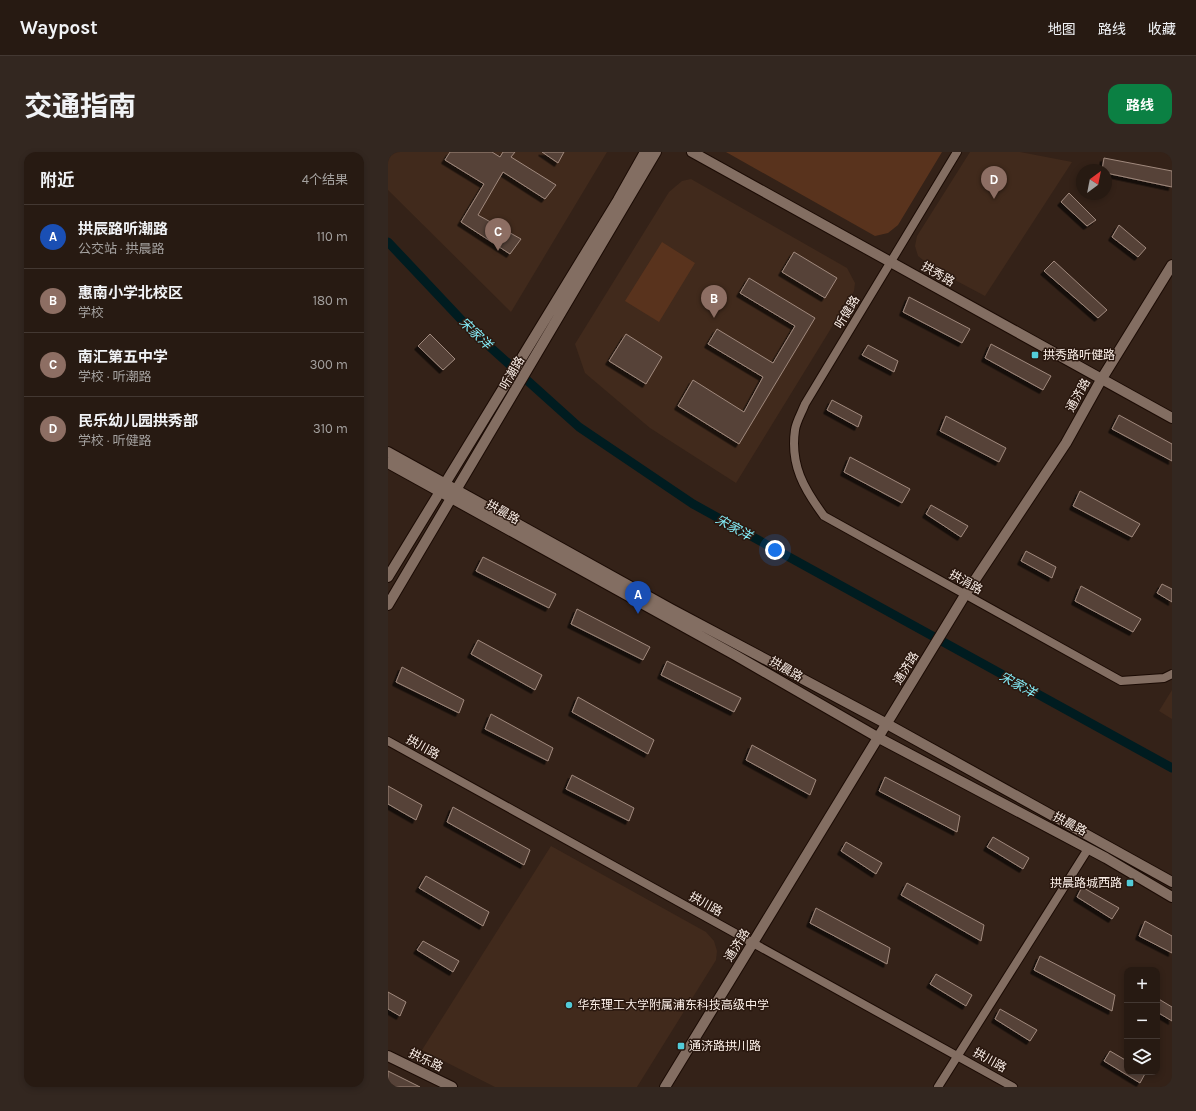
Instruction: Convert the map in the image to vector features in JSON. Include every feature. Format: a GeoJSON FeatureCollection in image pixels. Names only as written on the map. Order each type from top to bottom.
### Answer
{"type":"FeatureCollection","features":[{"type":"Feature","properties":{"kind":"main road","name":"听潮路"},"geometry":{"type":"LineString","coordinates":[[388,577],[618,200],[645,152]]}},
{"type":"Feature","properties":{"kind":"main road","name":"听潮路"},"geometry":{"type":"LineString","coordinates":[[388,605],[656,152]]}},
{"type":"Feature","properties":{"kind":"main road","name":"拱秀路"},"geometry":{"type":"LineString","coordinates":[[692,152],[1172,418]]}},
{"type":"Feature","properties":{"kind":"main road","name":"通济路"},"geometry":{"type":"LineString","coordinates":[[665,1087],[965,595],[1052,467],[1101,380],[1172,265]]}},
{"type":"Feature","properties":{"kind":"main road","name":"拱晨路"},"geometry":{"type":"LineString","coordinates":[[388,452],[454,494],[879,738],[1088,849],[1172,897]]}},
{"type":"Feature","properties":{"kind":"main road","name":"拱晨路"},"geometry":{"type":"LineString","coordinates":[[388,463],[442,487]]}},
{"type":"Feature","properties":{"kind":"main road","name":"拱晨路"},"geometry":{"type":"LineString","coordinates":[[454,494],[887,724],[1172,882]]}},
{"type":"Feature","properties":{"kind":"main road","name":"拱乐路"},"geometry":{"type":"LineString","coordinates":[[388,1056],[452,1087]]}},
{"type":"Feature","properties":{"kind":"street","name":"听健路"},"geometry":{"type":"LineString","coordinates":[[807,493],[795,464],[795,430],[805,404],[958,152]]}},
{"type":"Feature","properties":{"kind":"street","name":"拱涓路"},"geometry":{"type":"LineString","coordinates":[[807,493],[824,516],[1121,681],[1164,678],[1172,674]]}},
{"type":"Feature","properties":{"kind":"street","name":"拱川路"},"geometry":{"type":"LineString","coordinates":[[388,741],[1013,1087]]}},
{"type":"Feature","properties":{"kind":"street"},"geometry":{"type":"LineString","coordinates":[[938,1087],[1088,849]]}},
{"type":"Feature","properties":{"kind":"shaded area"},"geometry":{"type":"Polygon","coordinates":[[[388,152],[607,152],[511,312],[388,190],[388,152]]]}},
{"type":"Feature","properties":{"kind":"shaded area"},"geometry":{"type":"Polygon","coordinates":[[[726,152],[942,152],[898,225],[888,233],[875,236],[726,152]]]}},
{"type":"Feature","properties":{"kind":"shaded area"},"geometry":{"type":"Polygon","coordinates":[[[970,152],[1020,152],[1072,162],[985,296],[936,270],[918,256],[915,246],[917,236],[970,152]]]}},
{"type":"Feature","properties":{"kind":"shaded area"},"geometry":{"type":"Polygon","coordinates":[[[691,179],[847,268],[855,283],[854,291],[736,483],[650,428],[585,373],[575,344],[669,192],[682,181],[691,179]]]}},
{"type":"Feature","properties":{"kind":"shaded area"},"geometry":{"type":"Polygon","coordinates":[[[662,242],[695,263],[659,322],[625,301],[662,242]]]}},
{"type":"Feature","properties":{"kind":"shaded area"},"geometry":{"type":"Polygon","coordinates":[[[1172,690],[1172,719],[1159,711],[1172,690]]]}},
{"type":"Feature","properties":{"kind":"shaded area","name":"华东理工大学附属浦东科技高级中学"},"geometry":{"type":"Polygon","coordinates":[[[551,846],[706,932],[714,941],[717,951],[716,960],[637,1087],[495,1087],[422,1050],[551,846]]]}},
{"type":"Feature","properties":{"kind":"building"},"geometry":{"type":"Polygon","coordinates":[[[450,152],[492,152],[500,157],[503,152],[515,152],[511,157],[556,185],[545,199],[503,172],[478,215],[521,239],[510,254],[461,222],[484,184],[445,160],[450,152]]]}},
{"type":"Feature","properties":{"kind":"building"},"geometry":{"type":"Polygon","coordinates":[[[542,152],[564,152],[558,163],[542,152]]]}},
{"type":"Feature","properties":{"kind":"building"},"geometry":{"type":"Polygon","coordinates":[[[1104,158],[1172,171],[1172,187],[1112,174],[1112,164],[1103,164],[1104,158]]]}},
{"type":"Feature","properties":{"kind":"building"},"geometry":{"type":"Polygon","coordinates":[[[1069,193],[1096,220],[1087,226],[1061,202],[1069,193]]]}},
{"type":"Feature","properties":{"kind":"building"},"geometry":{"type":"Polygon","coordinates":[[[1119,225],[1146,248],[1138,257],[1112,237],[1119,225]]]}},
{"type":"Feature","properties":{"kind":"building"},"geometry":{"type":"Polygon","coordinates":[[[794,252],[837,278],[825,298],[782,272],[794,252]]]}},
{"type":"Feature","properties":{"kind":"building"},"geometry":{"type":"Polygon","coordinates":[[[1054,261],[1107,310],[1098,318],[1044,271],[1054,261]]]}},
{"type":"Feature","properties":{"kind":"building"},"geometry":{"type":"Polygon","coordinates":[[[749,278],[815,318],[739,444],[678,406],[693,380],[744,412],[763,377],[708,344],[717,329],[773,363],[795,326],[740,293],[749,278]]]}},
{"type":"Feature","properties":{"kind":"building"},"geometry":{"type":"Polygon","coordinates":[[[909,297],[970,329],[962,343],[903,312],[909,297]]]}},
{"type":"Feature","properties":{"kind":"building"},"geometry":{"type":"Polygon","coordinates":[[[430,334],[455,359],[443,370],[418,346],[430,334]]]}},
{"type":"Feature","properties":{"kind":"building"},"geometry":{"type":"Polygon","coordinates":[[[626,334],[662,357],[646,384],[609,361],[626,334]]]}},
{"type":"Feature","properties":{"kind":"building"},"geometry":{"type":"Polygon","coordinates":[[[991,344],[1051,376],[1043,390],[985,358],[991,344]]]}},
{"type":"Feature","properties":{"kind":"building"},"geometry":{"type":"Polygon","coordinates":[[[868,345],[898,361],[894,372],[862,355],[868,345]]]}},
{"type":"Feature","properties":{"kind":"building"},"geometry":{"type":"Polygon","coordinates":[[[832,400],[862,416],[858,427],[827,410],[832,400]]]}},
{"type":"Feature","properties":{"kind":"building"},"geometry":{"type":"Polygon","coordinates":[[[1119,415],[1172,444],[1172,461],[1112,429],[1119,415]]]}},
{"type":"Feature","properties":{"kind":"building"},"geometry":{"type":"Polygon","coordinates":[[[946,416],[1006,448],[999,462],[940,431],[946,416]]]}},
{"type":"Feature","properties":{"kind":"building"},"geometry":{"type":"Polygon","coordinates":[[[850,457],[910,489],[902,503],[844,472],[850,457]]]}},
{"type":"Feature","properties":{"kind":"building"},"geometry":{"type":"Polygon","coordinates":[[[1080,491],[1140,524],[1132,537],[1073,506],[1080,491]]]}},
{"type":"Feature","properties":{"kind":"building"},"geometry":{"type":"Polygon","coordinates":[[[931,505],[968,526],[961,537],[926,514],[931,505]]]}},
{"type":"Feature","properties":{"kind":"building"},"geometry":{"type":"Polygon","coordinates":[[[1026,551],[1056,567],[1052,578],[1021,561],[1026,551]]]}},
{"type":"Feature","properties":{"kind":"building"},"geometry":{"type":"Polygon","coordinates":[[[483,557],[556,594],[549,608],[476,571],[483,557]]]}},
{"type":"Feature","properties":{"kind":"building"},"geometry":{"type":"Polygon","coordinates":[[[1162,584],[1172,589],[1172,602],[1157,593],[1162,584]]]}},
{"type":"Feature","properties":{"kind":"building"},"geometry":{"type":"Polygon","coordinates":[[[1081,586],[1141,619],[1133,632],[1075,601],[1081,586]]]}},
{"type":"Feature","properties":{"kind":"building"},"geometry":{"type":"Polygon","coordinates":[[[577,609],[650,647],[643,660],[571,624],[577,609]]]}},
{"type":"Feature","properties":{"kind":"building"},"geometry":{"type":"Polygon","coordinates":[[[478,640],[542,675],[535,690],[471,654],[478,640]]]}},
{"type":"Feature","properties":{"kind":"building"},"geometry":{"type":"Polygon","coordinates":[[[667,661],[741,698],[734,712],[661,675],[667,661]]]}},
{"type":"Feature","properties":{"kind":"building"},"geometry":{"type":"Polygon","coordinates":[[[402,667],[464,700],[459,713],[396,682],[402,667]]]}},
{"type":"Feature","properties":{"kind":"building"},"geometry":{"type":"Polygon","coordinates":[[[578,697],[654,740],[648,754],[572,712],[578,697]]]}},
{"type":"Feature","properties":{"kind":"building"},"geometry":{"type":"Polygon","coordinates":[[[491,714],[553,748],[548,761],[485,729],[491,714]]]}},
{"type":"Feature","properties":{"kind":"building"},"geometry":{"type":"Polygon","coordinates":[[[752,745],[816,780],[810,795],[746,760],[752,745]]]}},
{"type":"Feature","properties":{"kind":"building"},"geometry":{"type":"Polygon","coordinates":[[[572,775],[634,808],[629,821],[566,789],[572,775]]]}},
{"type":"Feature","properties":{"kind":"building"},"geometry":{"type":"Polygon","coordinates":[[[885,777],[960,816],[957,832],[879,791],[885,777]]]}},
{"type":"Feature","properties":{"kind":"building"},"geometry":{"type":"Polygon","coordinates":[[[388,786],[422,805],[416,820],[388,804],[388,786]]]}},
{"type":"Feature","properties":{"kind":"building"},"geometry":{"type":"Polygon","coordinates":[[[453,807],[530,850],[524,865],[447,822],[453,807]]]}},
{"type":"Feature","properties":{"kind":"building"},"geometry":{"type":"Polygon","coordinates":[[[993,837],[1029,858],[1023,869],[987,847],[993,837]]]}},
{"type":"Feature","properties":{"kind":"building"},"geometry":{"type":"Polygon","coordinates":[[[846,842],[882,863],[876,874],[841,851],[846,842]]]}},
{"type":"Feature","properties":{"kind":"building"},"geometry":{"type":"Polygon","coordinates":[[[426,876],[489,912],[483,926],[419,888],[426,876]]]}},
{"type":"Feature","properties":{"kind":"building"},"geometry":{"type":"Polygon","coordinates":[[[907,883],[984,925],[981,941],[901,895],[907,883]]]}},
{"type":"Feature","properties":{"kind":"building"},"geometry":{"type":"Polygon","coordinates":[[[1082,887],[1119,908],[1112,919],[1077,897],[1082,887]]]}},
{"type":"Feature","properties":{"kind":"building"},"geometry":{"type":"Polygon","coordinates":[[[816,908],[890,948],[887,964],[810,923],[816,908]]]}},
{"type":"Feature","properties":{"kind":"building"},"geometry":{"type":"Polygon","coordinates":[[[1145,921],[1172,936],[1172,953],[1139,936],[1145,921]]]}},
{"type":"Feature","properties":{"kind":"building"},"geometry":{"type":"Polygon","coordinates":[[[423,941],[459,961],[453,972],[417,950],[423,941]]]}},
{"type":"Feature","properties":{"kind":"building"},"geometry":{"type":"Polygon","coordinates":[[[1040,956],[1115,995],[1112,1011],[1034,970],[1040,956]]]}},
{"type":"Feature","properties":{"kind":"building"},"geometry":{"type":"Polygon","coordinates":[[[936,974],[972,995],[966,1006],[930,984],[936,974]]]}},
{"type":"Feature","properties":{"kind":"building"},"geometry":{"type":"Polygon","coordinates":[[[388,992],[406,1002],[400,1016],[388,1009],[388,992]]]}},
{"type":"Feature","properties":{"kind":"building"},"geometry":{"type":"Polygon","coordinates":[[[1160,1000],[1172,1007],[1172,1021],[1160,1014],[1160,1000]]]}},
{"type":"Feature","properties":{"kind":"building"},"geometry":{"type":"Polygon","coordinates":[[[1000,1009],[1037,1030],[1030,1041],[995,1019],[1000,1009]]]}},
{"type":"Feature","properties":{"kind":"building"},"geometry":{"type":"Polygon","coordinates":[[[1110,1051],[1124,1059],[1124,1073],[1104,1061],[1110,1051]]]}},
{"type":"Feature","properties":{"kind":"building"},"geometry":{"type":"Polygon","coordinates":[[[388,1071],[420,1087],[388,1087],[388,1071]]]}},
{"type":"Feature","properties":{"kind":"building"},"geometry":{"type":"Polygon","coordinates":[[[1127,1075],[1144,1075],[1140,1083],[1127,1075]]]}},
{"type":"Feature","properties":{"kind":"waterway","name":"宋家洋"},"geometry":{"type":"LineString","coordinates":[[388,242],[470,329],[579,427],[693,504],[1172,768]]}},
{"type":"Feature","properties":{"kind":"place","name":"民乐幼儿园拱秀部"},"geometry":{"type":"Point","coordinates":[994,199]}},
{"type":"Feature","properties":{"kind":"place","name":"南汇第五中学"},"geometry":{"type":"Point","coordinates":[498,251]}},
{"type":"Feature","properties":{"kind":"place","name":"惠南小学北校区"},"geometry":{"type":"Point","coordinates":[714,318]}},
{"type":"Feature","properties":{"kind":"place","name":"拱秀路听健路"},"geometry":{"type":"Point","coordinates":[1035,355]}},
{"type":"Feature","properties":{"kind":"place","name":"拱辰路听潮路"},"geometry":{"type":"Point","coordinates":[638,614]}},
{"type":"Feature","properties":{"kind":"place","name":"拱晨路城西路"},"geometry":{"type":"Point","coordinates":[1130,883]}},
{"type":"Feature","properties":{"kind":"place","name":"华东理工大学附属浦东科技高级中学"},"geometry":{"type":"Point","coordinates":[569,1005]}},
{"type":"Feature","properties":{"kind":"place","name":"通济路拱川路"},"geometry":{"type":"Point","coordinates":[681,1046]}}]}
